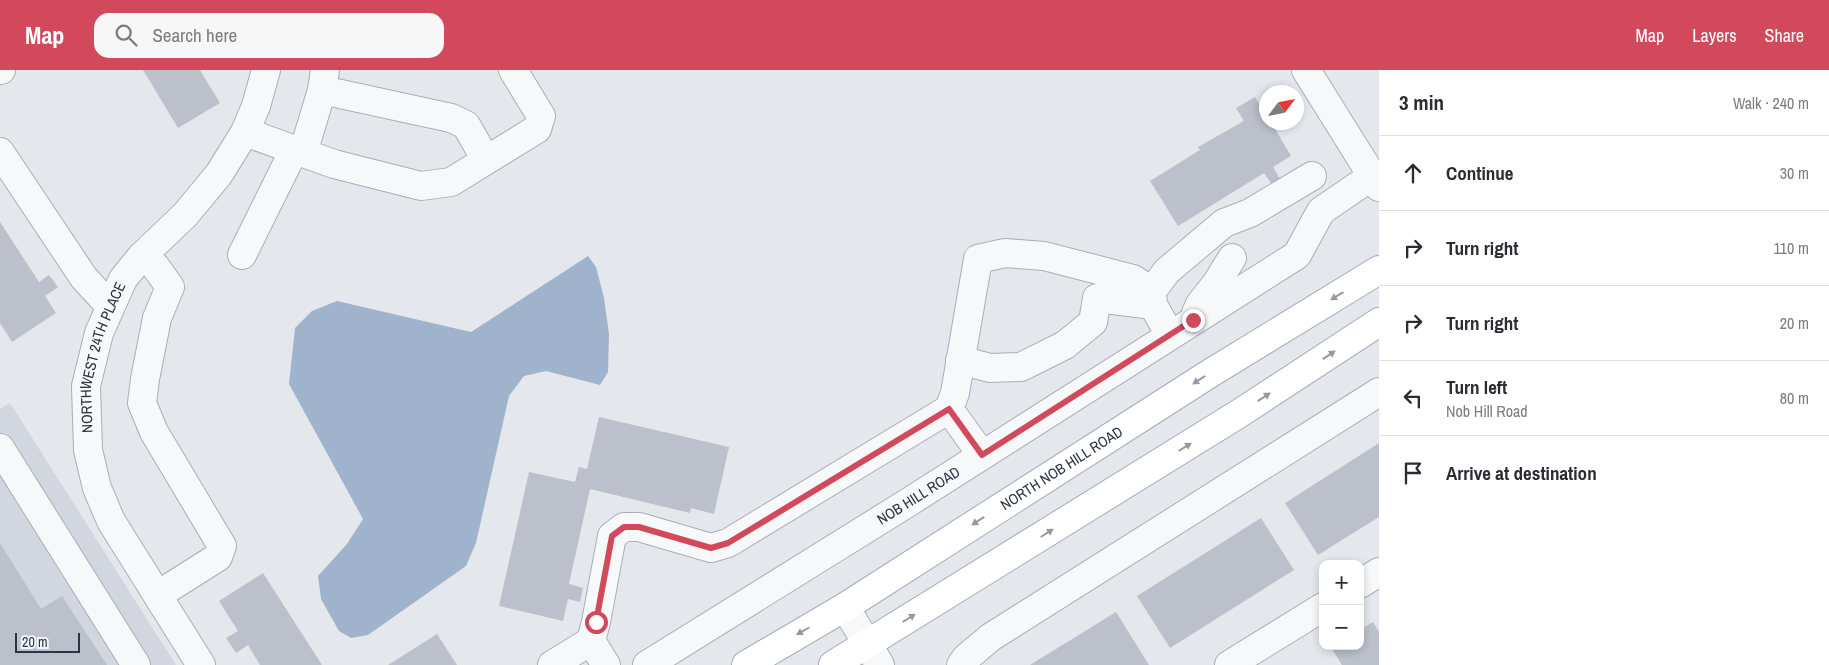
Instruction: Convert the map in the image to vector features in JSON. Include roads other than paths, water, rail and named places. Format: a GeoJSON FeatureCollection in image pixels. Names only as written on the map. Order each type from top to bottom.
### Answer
{"type":"FeatureCollection","features":[{"type":"Feature","properties":{"kind":"main road","name":"NORTH NOB HILL ROAD"},"geometry":{"type":"LineString","coordinates":[[746,665],[845,607],[1209,374],[1379,270]]}},
{"type":"Feature","properties":{"kind":"main road"},"geometry":{"type":"LineString","coordinates":[[833,665],[874,654],[1379,322]]}},
{"type":"Feature","properties":{"kind":"street","name":"NORTHWEST 24TH PLACE"},"geometry":{"type":"LineString","coordinates":[[201,665],[111,521],[97,488],[88,450],[86,386],[99,333],[123,279],[141,257],[185,215],[219,174],[245,132],[256,106],[266,70]]}},
{"type":"Feature","properties":{"kind":"street"},"geometry":{"type":"LineString","coordinates":[[245,132],[334,164],[421,186],[451,182],[537,128],[540,116],[513,70]]}},
{"type":"Feature","properties":{"kind":"street"},"geometry":{"type":"LineString","coordinates":[[1306,70],[1377,179]]}},
{"type":"Feature","properties":{"kind":"street"},"geometry":{"type":"LineString","coordinates":[[242,255],[299,151],[323,80],[451,118],[466,125],[486,160]]}},
{"type":"Feature","properties":{"kind":"street"},"geometry":{"type":"LineString","coordinates":[[0,152],[84,278],[110,306]]}},
{"type":"Feature","properties":{"kind":"street"},"geometry":{"type":"LineString","coordinates":[[1152,298],[1167,271],[1217,228],[1224,223],[1250,213],[1312,176]]}},
{"type":"Feature","properties":{"kind":"street","name":"NOB HILL ROAD"},"geometry":{"type":"LineString","coordinates":[[647,665],[1297,255],[1321,211],[1377,179]]}},
{"type":"Feature","properties":{"kind":"street"},"geometry":{"type":"LineString","coordinates":[[1217,228],[1247,286]]}},
{"type":"Feature","properties":{"kind":"street"},"geometry":{"type":"LineString","coordinates":[[552,665],[591,640],[612,536],[624,527],[639,527],[711,548],[728,543],[949,409],[955,393],[978,259],[1005,253],[1044,256],[1133,279],[1152,298],[1170,335]]}},
{"type":"Feature","properties":{"kind":"street"},"geometry":{"type":"LineString","coordinates":[[141,257],[155,266],[170,287],[157,318],[142,403],[154,432],[222,546],[218,557],[158,595]]}},
{"type":"Feature","properties":{"kind":"street"},"geometry":{"type":"LineString","coordinates":[[1193,320],[1200,304],[1216,284],[1232,258]]}},
{"type":"Feature","properties":{"kind":"street"},"geometry":{"type":"LineString","coordinates":[[960,360],[990,368],[1021,367],[1065,345],[1093,322],[1103,271]]}},
{"type":"Feature","properties":{"kind":"street"},"geometry":{"type":"LineString","coordinates":[[1097,298],[1152,298]]}},
{"type":"Feature","properties":{"kind":"street"},"geometry":{"type":"LineString","coordinates":[[961,665],[966,658],[990,637],[1379,392]]}},
{"type":"Feature","properties":{"kind":"street"},"geometry":{"type":"LineString","coordinates":[[949,409],[982,455]]}},
{"type":"Feature","properties":{"kind":"street"},"geometry":{"type":"LineString","coordinates":[[0,448],[136,665]]}},
{"type":"Feature","properties":{"kind":"street"},"geometry":{"type":"LineString","coordinates":[[1364,581],[1379,572]]}},
{"type":"Feature","properties":{"kind":"street"},"geometry":{"type":"LineString","coordinates":[[845,607],[874,654]]}},
{"type":"Feature","properties":{"kind":"street"},"geometry":{"type":"LineString","coordinates":[[1230,665],[1319,609]]}},
{"type":"Feature","properties":{"kind":"street"},"geometry":{"type":"LineString","coordinates":[[591,640],[606,665]]}},
{"type":"Feature","properties":{"kind":"water"},"geometry":{"type":"Polygon","coordinates":[[[588,256],[596,267],[604,298],[609,334],[608,372],[600,385],[546,371],[524,376],[509,396],[476,543],[466,566],[368,635],[351,638],[339,631],[321,599],[318,576],[347,544],[363,519],[289,384],[295,328],[312,311],[337,301],[471,332],[588,256]]]}}]}
